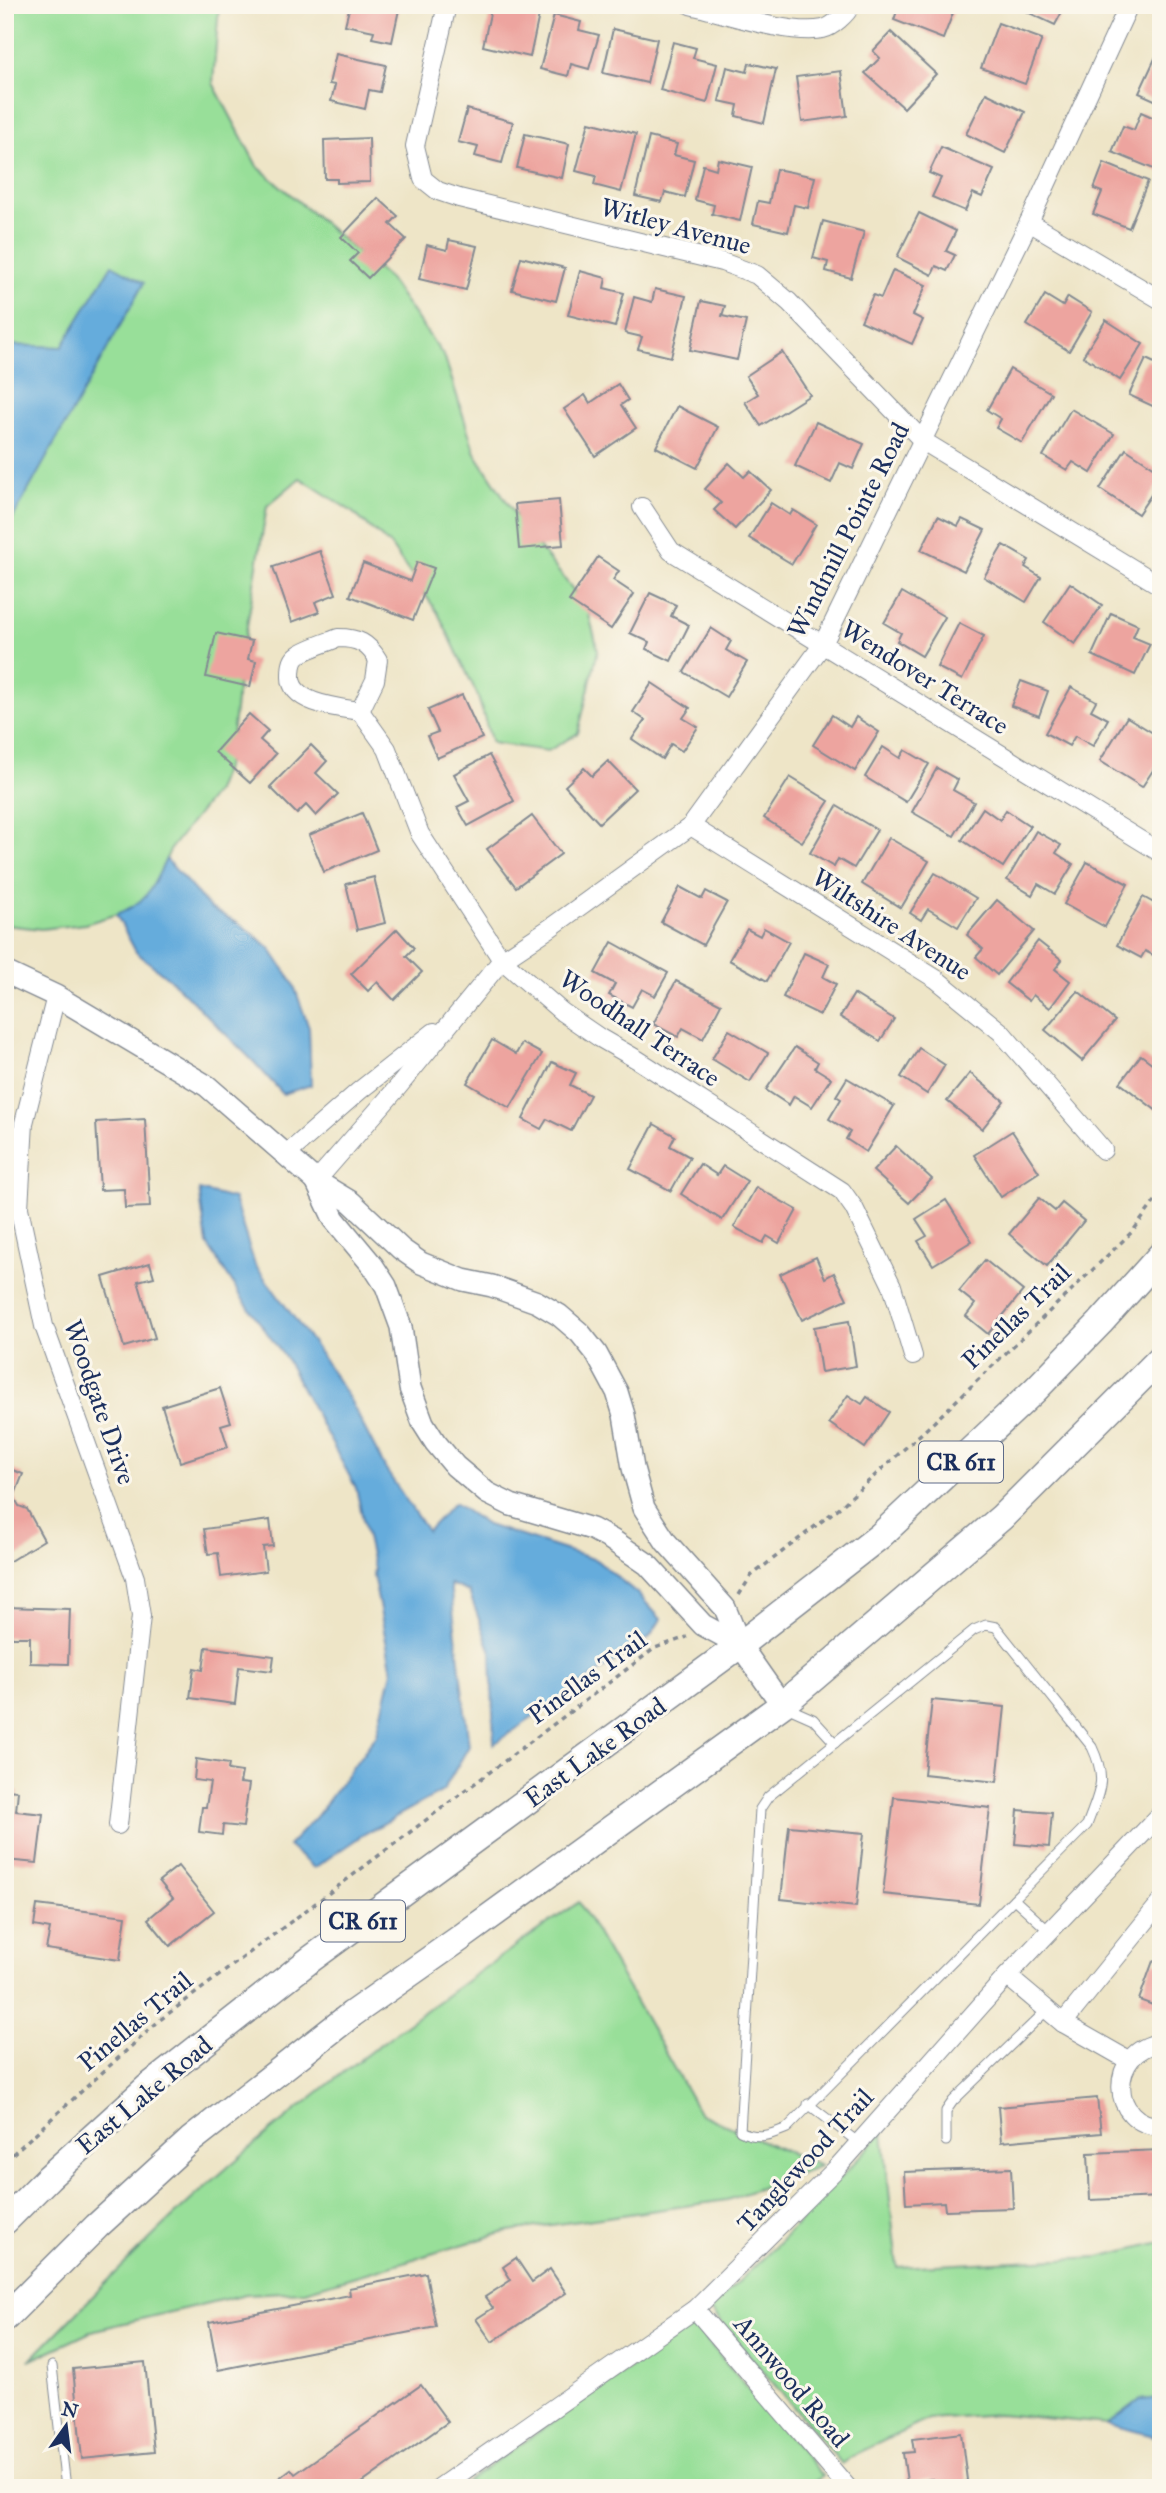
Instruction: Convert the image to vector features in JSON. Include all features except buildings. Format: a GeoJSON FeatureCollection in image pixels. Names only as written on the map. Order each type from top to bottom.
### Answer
{"type":"FeatureCollection","features":[{"type":"Feature","properties":{"kind":"main road","name":"East Lake Road"},"geometry":{"type":"LineString","coordinates":[[5,2221],[147,2088],[311,1959],[740,1645],[880,1536],[1100,1324],[1161,1255]]}},
{"type":"Feature","properties":{"kind":"main road","name":"CR 611"},"geometry":{"type":"LineString","coordinates":[[5,2319],[97,2226],[213,2123],[352,2014],[782,1705],[1002,1517],[1161,1358]]}},
{"type":"Feature","properties":{"kind":"street","name":"Witley Avenue"},"geometry":{"type":"LineString","coordinates":[[447,5],[415,146],[423,179],[438,191],[459,198],[722,262],[757,275],[789,302],[923,441],[1161,586]]}},
{"type":"Feature","properties":{"kind":"street"},"geometry":{"type":"LineString","coordinates":[[690,5],[792,31],[825,28],[849,10],[851,5]]}},
{"type":"Feature","properties":{"kind":"street","name":"Windmill Pointe Road"},"geometry":{"type":"LineString","coordinates":[[316,1181],[389,1098],[502,960],[691,826],[823,643],[1029,222],[1129,5]]}},
{"type":"Feature","properties":{"kind":"street"},"geometry":{"type":"LineString","coordinates":[[1029,222],[1161,300]]}},
{"type":"Feature","properties":{"kind":"street","name":"Wendover Terrace"},"geometry":{"type":"LineString","coordinates":[[642,507],[671,551],[1161,853]]}},
{"type":"Feature","properties":{"kind":"street"},"geometry":{"type":"LineString","coordinates":[[338,638],[351,638],[370,646],[378,660],[374,680],[360,711],[323,705],[298,693],[291,681],[291,666],[297,656],[338,638]]}},
{"type":"Feature","properties":{"kind":"street","name":"Woodhall Terrace"},"geometry":{"type":"LineString","coordinates":[[360,711],[387,749],[420,834],[502,960],[562,1012],[590,1032],[842,1191],[854,1208],[892,1286],[913,1356]]}},
{"type":"Feature","properties":{"kind":"street","name":"Wiltshire Avenue"},"geometry":{"type":"LineString","coordinates":[[691,826],[936,979],[1001,1032],[1103,1150]]}},
{"type":"Feature","properties":{"kind":"street"},"geometry":{"type":"LineString","coordinates":[[5,972],[56,996],[208,1086],[316,1181],[351,1202],[401,1249],[421,1263],[463,1280],[492,1286],[537,1303],[559,1315],[580,1333],[596,1353],[617,1392],[644,1508],[666,1542],[725,1608],[740,1645],[782,1705]]}},
{"type":"Feature","properties":{"kind":"street","name":"Woodgate Drive"},"geometry":{"type":"LineString","coordinates":[[56,996],[24,1123],[19,1209],[44,1326],[135,1578],[141,1616],[118,1825]]}},
{"type":"Feature","properties":{"kind":"street","name":"Windmill Pointe Road"},"geometry":{"type":"LineString","coordinates":[[286,1155],[359,1091],[458,1012]]}},
{"type":"Feature","properties":{"kind":"street"},"geometry":{"type":"LineString","coordinates":[[316,1181],[334,1219],[386,1286],[401,1326],[406,1368],[423,1423],[454,1466],[488,1493],[511,1505],[592,1530],[630,1551],[654,1572],[703,1625],[740,1645]]}},
{"type":"Feature","properties":{"kind":"street","name":"Tanglewood Trail"},"geometry":{"type":"LineString","coordinates":[[439,2488],[695,2309],[774,2233],[859,2143],[1007,1976],[1161,1814]]}},
{"type":"Feature","properties":{"kind":"street"},"geometry":{"type":"LineString","coordinates":[[1063,2023],[1161,1902]]}},
{"type":"Feature","properties":{"kind":"street"},"geometry":{"type":"LineString","coordinates":[[1007,1976],[1063,2023],[1128,2060]]}},
{"type":"Feature","properties":{"kind":"street"},"geometry":{"type":"LineString","coordinates":[[1161,2043],[1150,2044],[1138,2050],[1128,2060],[1120,2087],[1123,2101],[1131,2113],[1142,2122],[1161,2126]]}},
{"type":"Feature","properties":{"kind":"street","name":"Annwood Road"},"geometry":{"type":"LineString","coordinates":[[695,2309],[848,2488]]}},
{"type":"Feature","properties":{"kind":"lane"},"geometry":{"type":"LineString","coordinates":[[986,1625],[996,1627],[1092,1748],[1101,1766],[1102,1778],[1087,1825],[787,2128],[767,2136],[750,2136],[740,2131],[760,1809],[768,1797],[835,1743],[974,1630],[986,1625]]}},
{"type":"Feature","properties":{"kind":"lane"},"geometry":{"type":"LineString","coordinates":[[782,1705],[813,1718],[835,1743]]}},
{"type":"Feature","properties":{"kind":"lane"},"geometry":{"type":"LineString","coordinates":[[1014,1899],[1049,1931]]}},
{"type":"Feature","properties":{"kind":"lane"},"geometry":{"type":"LineString","coordinates":[[946,2141],[946,2111],[953,2101],[1047,2010]]}},
{"type":"Feature","properties":{"kind":"lane"},"geometry":{"type":"LineString","coordinates":[[808,2104],[859,2143]]}},
{"type":"Feature","properties":{"kind":"lane"},"geometry":{"type":"LineString","coordinates":[[52,2366],[66,2488]]}},
{"type":"Feature","properties":{"kind":"path","name":"Pinellas Trail"},"geometry":{"type":"LineString","coordinates":[[725,1608],[737,1597],[751,1576],[840,1507],[934,1422],[1133,1231],[1161,1193]]}},
{"type":"Feature","properties":{"kind":"path","name":"Pinellas Trail"},"geometry":{"type":"LineString","coordinates":[[5,2161],[160,2020],[655,1648],[688,1636],[703,1625]]}},
{"type":"Feature","properties":{"kind":"green space"},"geometry":{"type":"Polygon","coordinates":[[[5,5],[219,5],[213,83],[257,166],[389,279],[445,358],[475,453],[526,531],[587,607],[598,650],[578,733],[548,751],[492,743],[477,694],[438,613],[390,545],[351,511],[300,478],[267,506],[239,674],[230,754],[216,791],[171,848],[150,894],[130,910],[85,924],[41,929],[5,925],[5,532],[143,283],[112,265],[62,347],[5,345],[5,5]]]}},
{"type":"Feature","properties":{"kind":"green space"},"geometry":{"type":"Polygon","coordinates":[[[579,1902],[700,2114],[820,2166],[727,2200],[509,2231],[305,2291],[246,2294],[95,2330],[29,2361],[170,2219],[237,2159],[429,2008],[579,1902]]]}},
{"type":"Feature","properties":{"kind":"green space"},"geometry":{"type":"Polygon","coordinates":[[[883,2132],[897,2267],[1099,2257],[1161,2242],[1161,2398],[1140,2400],[1108,2424],[999,2414],[929,2419],[858,2453],[842,2464],[710,2309],[781,2241],[883,2132]]]}},
{"type":"Feature","properties":{"kind":"green space"},"geometry":{"type":"Polygon","coordinates":[[[693,2324],[823,2476],[805,2488],[458,2488],[693,2324]]]}},
{"type":"Feature","properties":{"kind":"water"},"geometry":{"type":"Polygon","coordinates":[[[112,265],[144,283],[5,532],[5,345],[62,347],[112,265]]]}},
{"type":"Feature","properties":{"kind":"water"},"geometry":{"type":"Polygon","coordinates":[[[166,859],[210,908],[243,926],[269,947],[293,983],[309,1028],[311,1085],[283,1094],[172,981],[136,952],[116,914],[135,905],[148,893],[166,859]]]}},
{"type":"Feature","properties":{"kind":"water"},"geometry":{"type":"Polygon","coordinates":[[[199,1190],[234,1199],[255,1265],[315,1346],[350,1400],[386,1470],[427,1531],[454,1503],[487,1525],[596,1560],[638,1594],[661,1619],[649,1638],[494,1744],[491,1652],[469,1592],[450,1584],[469,1746],[443,1791],[364,1834],[314,1868],[288,1846],[316,1817],[377,1734],[392,1671],[356,1488],[286,1359],[207,1244],[199,1190]]]}},
{"type":"Feature","properties":{"kind":"water"},"geometry":{"type":"Polygon","coordinates":[[[1161,2398],[1161,2438],[1108,2424],[1140,2400],[1161,2398]]]}}]}
